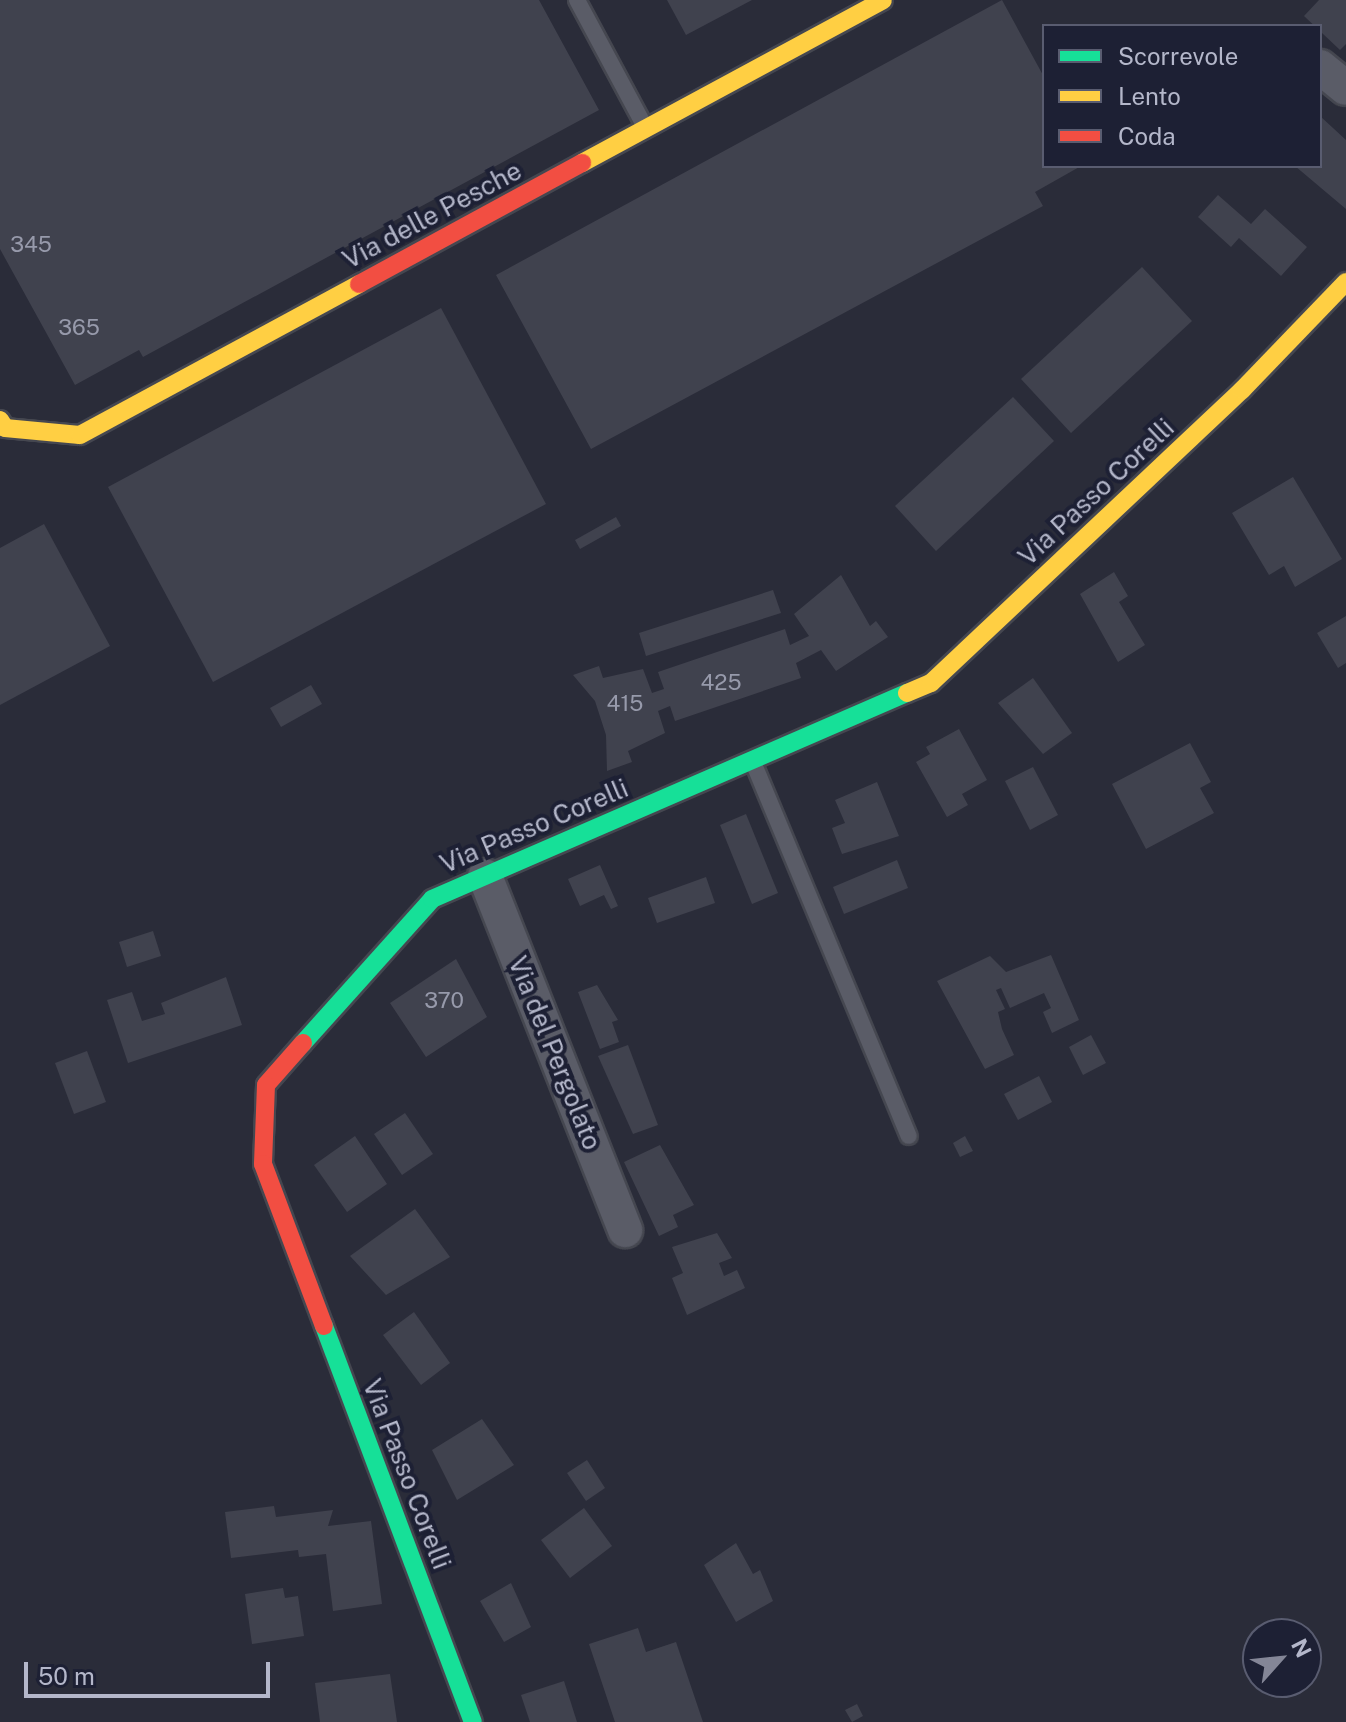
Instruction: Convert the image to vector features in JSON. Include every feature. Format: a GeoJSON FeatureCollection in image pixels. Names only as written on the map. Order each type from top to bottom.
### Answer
{"type":"FeatureCollection","features":[{"type":"Feature","properties":{"kind":"street","name":"Via delle Pesche"},"geometry":{"type":"LineString","coordinates":[[0,420],[5,428],[80,435],[883,0]]}},
{"type":"Feature","properties":{"kind":"street"},"geometry":{"type":"LineString","coordinates":[[1322,69],[1346,88]]}},
{"type":"Feature","properties":{"kind":"street","name":"Via Passo Corelli"},"geometry":{"type":"LineString","coordinates":[[473,1722],[263,1164],[266,1085],[432,899],[931,683],[1242,390],[1346,282]]}},
{"type":"Feature","properties":{"kind":"street","name":"Via del Pergolato"},"geometry":{"type":"LineString","coordinates":[[485,876],[625,1230]]}},
{"type":"Feature","properties":{"kind":"lane"},"geometry":{"type":"LineString","coordinates":[[577,0],[646,129]]}},
{"type":"Feature","properties":{"kind":"lane"},"geometry":{"type":"LineString","coordinates":[[752,761],[909,1136]]}},
{"type":"Feature","properties":{"kind":"building"},"geometry":{"type":"Polygon","coordinates":[[[0,0],[539,0],[599,110],[143,357],[139,350],[75,385],[0,249],[0,0]]]}},
{"type":"Feature","properties":{"kind":"building"},"geometry":{"type":"Polygon","coordinates":[[[667,0],[752,0],[686,35],[667,0]]]}},
{"type":"Feature","properties":{"kind":"building"},"geometry":{"type":"Polygon","coordinates":[[[1002,0],[1042,73],[1042,168],[1077,168],[1035,192],[1043,206],[591,449],[496,275],[1002,0]]]}},
{"type":"Feature","properties":{"kind":"building"},"geometry":{"type":"Polygon","coordinates":[[[1319,0],[1346,0],[1346,44],[1340,50],[1322,33],[1322,24],[1312,24],[1304,16],[1319,0]]]}},
{"type":"Feature","properties":{"kind":"building"},"geometry":{"type":"Polygon","coordinates":[[[1322,118],[1346,140],[1346,209],[1297,168],[1322,168],[1322,118]]]}},
{"type":"Feature","properties":{"kind":"building"},"geometry":{"type":"Polygon","coordinates":[[[1218,195],[1251,224],[1265,209],[1307,247],[1281,276],[1239,238],[1231,247],[1198,217],[1218,195]]]}},
{"type":"Feature","properties":{"kind":"building"},"geometry":{"type":"Polygon","coordinates":[[[1142,267],[1192,321],[1071,433],[1021,379],[1142,267]]]}},
{"type":"Feature","properties":{"kind":"building"},"geometry":{"type":"Polygon","coordinates":[[[441,308],[546,504],[213,682],[108,487],[441,308]]]}},
{"type":"Feature","properties":{"kind":"building"},"geometry":{"type":"Polygon","coordinates":[[[1013,397],[1054,441],[936,551],[895,506],[1013,397]]]}},
{"type":"Feature","properties":{"kind":"building"},"geometry":{"type":"Polygon","coordinates":[[[1293,477],[1342,559],[1295,587],[1284,566],[1269,575],[1232,513],[1293,477]]]}},
{"type":"Feature","properties":{"kind":"building"},"geometry":{"type":"Polygon","coordinates":[[[616,517],[621,526],[580,549],[575,540],[616,517]]]}},
{"type":"Feature","properties":{"kind":"building"},"geometry":{"type":"Polygon","coordinates":[[[44,524],[110,646],[0,705],[0,548],[44,524]]]}},
{"type":"Feature","properties":{"kind":"building"},"geometry":{"type":"Polygon","coordinates":[[[1114,572],[1128,596],[1119,602],[1145,645],[1118,662],[1080,594],[1114,572]]]}},
{"type":"Feature","properties":{"kind":"building"},"geometry":{"type":"Polygon","coordinates":[[[841,575],[870,626],[876,621],[888,637],[836,671],[821,650],[796,663],[801,678],[675,721],[670,706],[658,711],[665,733],[628,751],[632,762],[607,771],[606,735],[595,701],[573,675],[599,666],[603,678],[643,669],[652,693],[664,689],[658,672],[785,629],[790,645],[809,636],[794,614],[841,575]]]}},
{"type":"Feature","properties":{"kind":"building"},"geometry":{"type":"Polygon","coordinates":[[[773,590],[781,613],[646,656],[639,633],[773,590]]]}},
{"type":"Feature","properties":{"kind":"building"},"geometry":{"type":"Polygon","coordinates":[[[1346,616],[1346,663],[1338,668],[1317,633],[1346,616]]]}},
{"type":"Feature","properties":{"kind":"building"},"geometry":{"type":"Polygon","coordinates":[[[1033,678],[1072,733],[1043,754],[998,703],[1033,678]]]}},
{"type":"Feature","properties":{"kind":"building"},"geometry":{"type":"Polygon","coordinates":[[[311,685],[322,704],[281,727],[270,708],[311,685]]]}},
{"type":"Feature","properties":{"kind":"building"},"geometry":{"type":"Polygon","coordinates":[[[959,729],[987,780],[962,794],[968,805],[947,817],[916,762],[930,754],[926,747],[959,729]]]}},
{"type":"Feature","properties":{"kind":"building"},"geometry":{"type":"Polygon","coordinates":[[[1190,743],[1211,782],[1200,788],[1214,813],[1146,849],[1112,784],[1190,743]]]}},
{"type":"Feature","properties":{"kind":"building"},"geometry":{"type":"Polygon","coordinates":[[[1033,767],[1058,815],[1030,830],[1005,781],[1033,767]]]}},
{"type":"Feature","properties":{"kind":"building"},"geometry":{"type":"Polygon","coordinates":[[[877,782],[899,836],[842,854],[832,828],[845,823],[835,800],[877,782]]]}},
{"type":"Feature","properties":{"kind":"building"},"geometry":{"type":"Polygon","coordinates":[[[746,814],[778,893],[752,904],[720,825],[746,814]]]}},
{"type":"Feature","properties":{"kind":"building"},"geometry":{"type":"Polygon","coordinates":[[[897,860],[908,888],[844,914],[833,887],[897,860]]]}},
{"type":"Feature","properties":{"kind":"building"},"geometry":{"type":"Polygon","coordinates":[[[600,865],[618,906],[611,909],[604,895],[580,906],[568,879],[600,865]]]}},
{"type":"Feature","properties":{"kind":"building"},"geometry":{"type":"Polygon","coordinates":[[[706,877],[715,903],[657,923],[648,898],[706,877]]]}},
{"type":"Feature","properties":{"kind":"building"},"geometry":{"type":"Polygon","coordinates":[[[153,931],[161,956],[127,967],[119,942],[153,931]]]}},
{"type":"Feature","properties":{"kind":"building"},"geometry":{"type":"Polygon","coordinates":[[[1051,955],[1079,1020],[1052,1033],[1043,1012],[1051,1008],[1044,993],[1010,1008],[1001,988],[996,990],[1005,1009],[998,1012],[1002,1029],[1014,1055],[985,1069],[937,981],[990,956],[1006,972],[1051,955]]]}},
{"type":"Feature","properties":{"kind":"building"},"geometry":{"type":"Polygon","coordinates":[[[456,959],[487,1017],[426,1057],[390,1003],[456,959]]]}},
{"type":"Feature","properties":{"kind":"building"},"geometry":{"type":"Polygon","coordinates":[[[226,977],[242,1025],[128,1063],[107,1000],[132,992],[142,1021],[165,1014],[161,1003],[226,977]]]}},
{"type":"Feature","properties":{"kind":"building"},"geometry":{"type":"Polygon","coordinates":[[[597,985],[618,1020],[612,1022],[619,1042],[600,1049],[578,992],[597,985]]]}},
{"type":"Feature","properties":{"kind":"building"},"geometry":{"type":"Polygon","coordinates":[[[1091,1035],[1106,1063],[1083,1075],[1069,1047],[1091,1035]]]}},
{"type":"Feature","properties":{"kind":"building"},"geometry":{"type":"Polygon","coordinates":[[[628,1045],[658,1125],[633,1134],[598,1056],[628,1045]]]}},
{"type":"Feature","properties":{"kind":"building"},"geometry":{"type":"Polygon","coordinates":[[[87,1051],[106,1102],[74,1114],[55,1063],[87,1051]]]}},
{"type":"Feature","properties":{"kind":"building"},"geometry":{"type":"Polygon","coordinates":[[[1039,1076],[1052,1102],[1018,1120],[1004,1094],[1039,1076]]]}},
{"type":"Feature","properties":{"kind":"building"},"geometry":{"type":"Polygon","coordinates":[[[405,1113],[433,1154],[402,1175],[374,1134],[405,1113]]]}},
{"type":"Feature","properties":{"kind":"building"},"geometry":{"type":"Polygon","coordinates":[[[355,1136],[387,1184],[347,1212],[314,1165],[355,1136]]]}},
{"type":"Feature","properties":{"kind":"building"},"geometry":{"type":"Polygon","coordinates":[[[965,1136],[973,1151],[960,1157],[953,1143],[965,1136]]]}},
{"type":"Feature","properties":{"kind":"building"},"geometry":{"type":"Polygon","coordinates":[[[660,1145],[694,1205],[673,1215],[678,1227],[659,1236],[624,1162],[660,1145]]]}},
{"type":"Feature","properties":{"kind":"building"},"geometry":{"type":"Polygon","coordinates":[[[415,1209],[450,1257],[386,1295],[350,1256],[415,1209]]]}},
{"type":"Feature","properties":{"kind":"building"},"geometry":{"type":"Polygon","coordinates":[[[717,1233],[732,1258],[719,1263],[724,1276],[737,1270],[745,1288],[687,1315],[672,1278],[683,1273],[672,1247],[717,1233]]]}},
{"type":"Feature","properties":{"kind":"building"},"geometry":{"type":"Polygon","coordinates":[[[414,1312],[450,1363],[421,1385],[383,1335],[414,1312]]]}},
{"type":"Feature","properties":{"kind":"building"},"geometry":{"type":"Polygon","coordinates":[[[482,1419],[514,1465],[457,1500],[432,1450],[482,1419]]]}},
{"type":"Feature","properties":{"kind":"building"},"geometry":{"type":"Polygon","coordinates":[[[587,1460],[605,1488],[586,1501],[567,1473],[587,1460]]]}},
{"type":"Feature","properties":{"kind":"building"},"geometry":{"type":"Polygon","coordinates":[[[274,1506],[276,1517],[333,1510],[328,1526],[371,1521],[382,1604],[333,1611],[326,1554],[299,1557],[298,1550],[231,1558],[225,1512],[274,1506]]]}},
{"type":"Feature","properties":{"kind":"building"},"geometry":{"type":"Polygon","coordinates":[[[584,1508],[612,1546],[570,1578],[541,1540],[584,1508]]]}},
{"type":"Feature","properties":{"kind":"building"},"geometry":{"type":"Polygon","coordinates":[[[736,1543],[753,1574],[760,1570],[773,1601],[736,1622],[704,1565],[736,1543]]]}},
{"type":"Feature","properties":{"kind":"building"},"geometry":{"type":"Polygon","coordinates":[[[511,1583],[531,1627],[504,1642],[480,1601],[511,1583]]]}},
{"type":"Feature","properties":{"kind":"building"},"geometry":{"type":"Polygon","coordinates":[[[283,1588],[285,1598],[298,1596],[304,1636],[252,1644],[245,1594],[283,1588]]]}},
{"type":"Feature","properties":{"kind":"building"},"geometry":{"type":"Polygon","coordinates":[[[638,1628],[646,1652],[676,1642],[703,1722],[615,1722],[589,1644],[638,1628]]]}},
{"type":"Feature","properties":{"kind":"building"},"geometry":{"type":"Polygon","coordinates":[[[390,1674],[397,1722],[320,1722],[315,1683],[390,1674]]]}},
{"type":"Feature","properties":{"kind":"building"},"geometry":{"type":"Polygon","coordinates":[[[564,1681],[577,1722],[530,1722],[521,1695],[564,1681]]]}},
{"type":"Feature","properties":{"kind":"building"},"geometry":{"type":"Polygon","coordinates":[[[857,1704],[863,1716],[852,1722],[845,1710],[857,1704]]]}},
{"type":"Feature","properties":{"kind":"traffic: fast"},"geometry":{"type":"LineString","coordinates":[[303,1043],[432,899],[907,693]]}},
{"type":"Feature","properties":{"kind":"traffic: fast"},"geometry":{"type":"LineString","coordinates":[[324,1326],[473,1722]]}},
{"type":"Feature","properties":{"kind":"traffic: slow"},"geometry":{"type":"LineString","coordinates":[[582,163],[883,0]]}},
{"type":"Feature","properties":{"kind":"traffic: slow"},"geometry":{"type":"LineString","coordinates":[[907,693],[931,683],[1242,390],[1346,282]]}},
{"type":"Feature","properties":{"kind":"traffic: slow"},"geometry":{"type":"LineString","coordinates":[[0,420],[5,428],[80,435],[359,284]]}},
{"type":"Feature","properties":{"kind":"traffic: jam"},"geometry":{"type":"LineString","coordinates":[[359,284],[582,163]]}},
{"type":"Feature","properties":{"kind":"traffic: jam"},"geometry":{"type":"LineString","coordinates":[[303,1043],[266,1085],[263,1164],[324,1326]]}}]}
